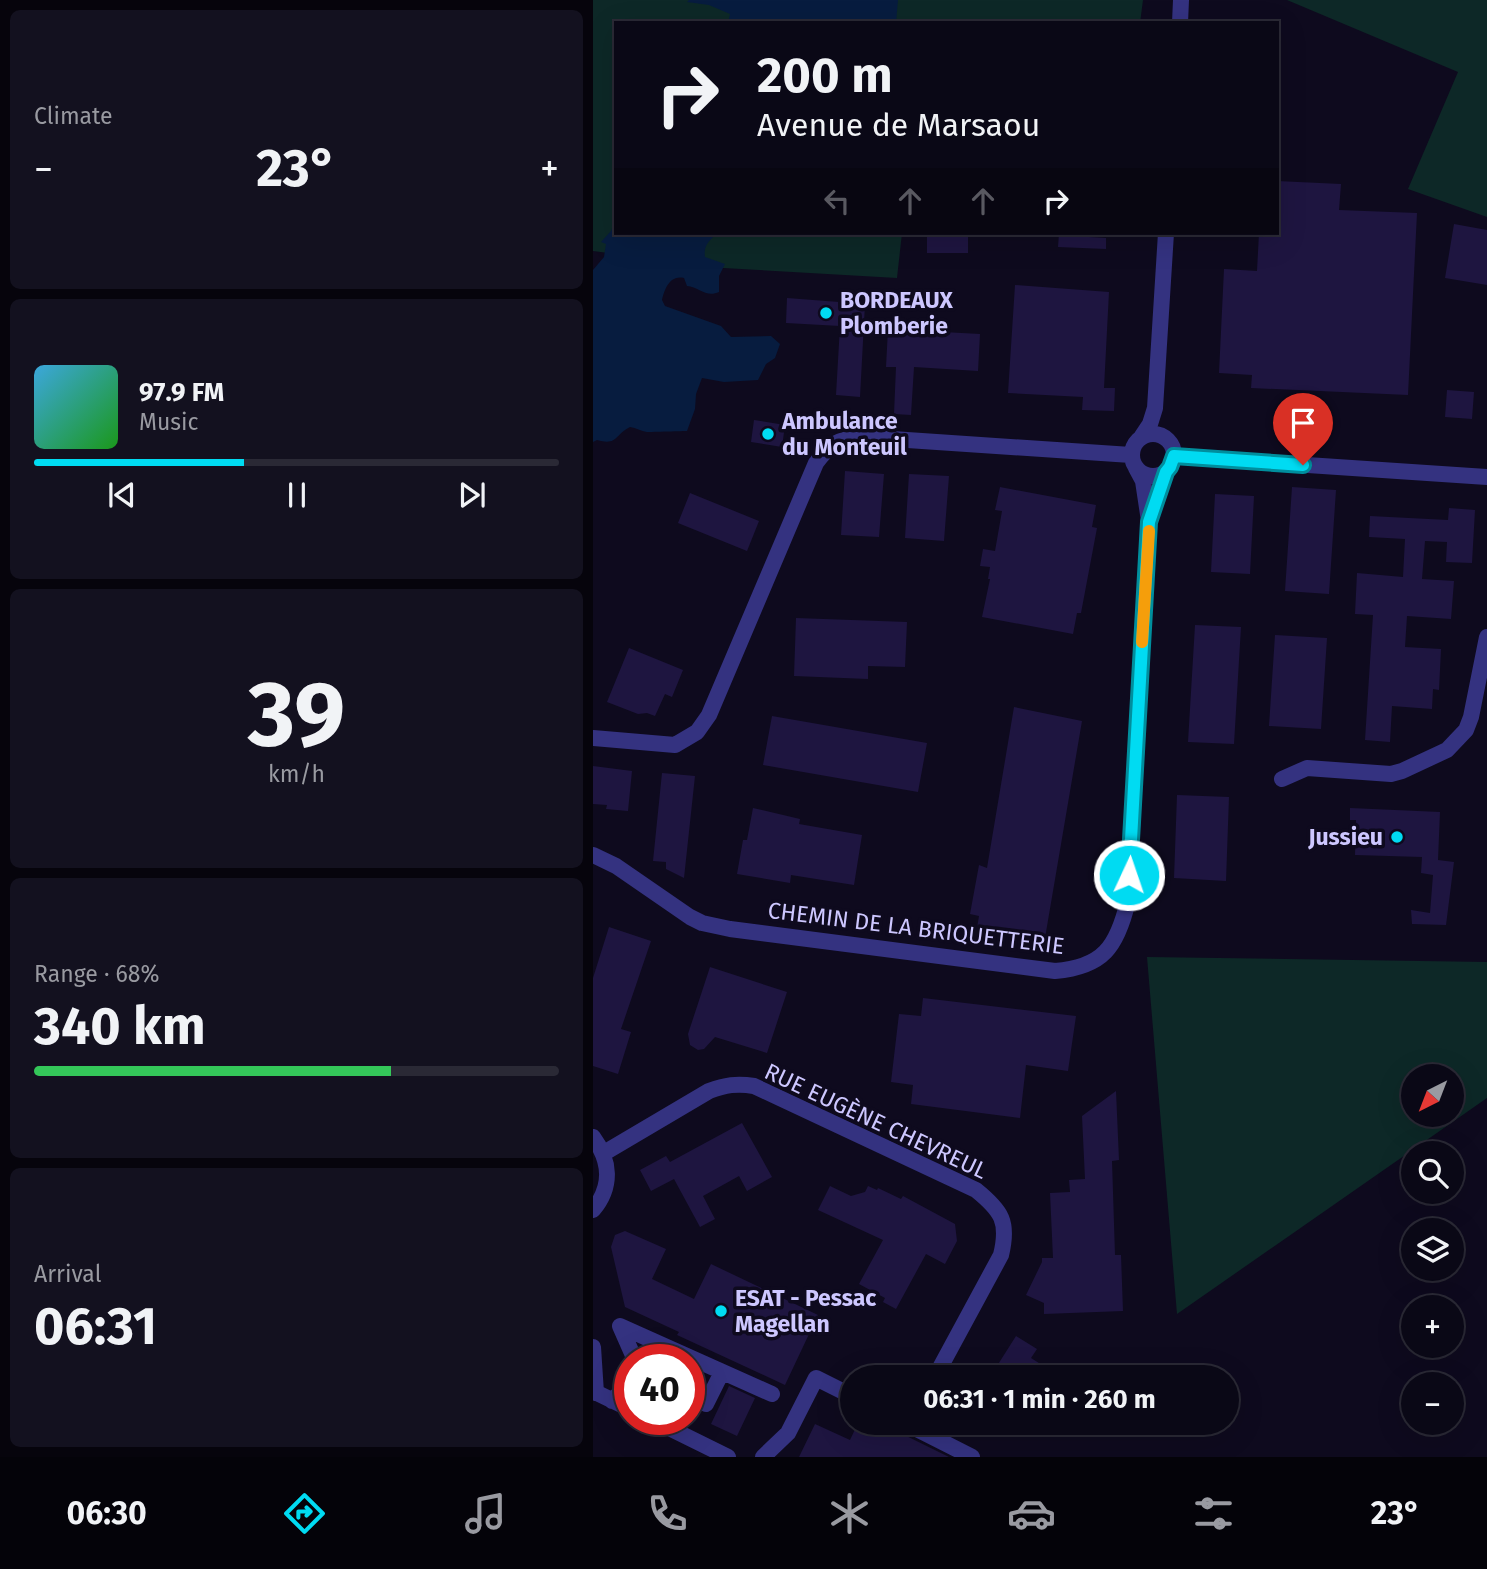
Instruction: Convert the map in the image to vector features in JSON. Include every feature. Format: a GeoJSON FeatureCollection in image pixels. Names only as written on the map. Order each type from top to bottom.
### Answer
{"type":"FeatureCollection","features":[{"type":"Feature","properties":{"kind":"street"},"geometry":{"type":"LineString","coordinates":[[1180,21],[1181,0]]}},
{"type":"Feature","properties":{"kind":"street"},"geometry":{"type":"LineString","coordinates":[[1166,235],[1155,408],[1151,424],[1133,447],[1134,461],[1141,473],[1154,477],[1166,472]]}},
{"type":"Feature","properties":{"kind":"street"},"geometry":{"type":"LineString","coordinates":[[1155,408],[1174,456],[1487,477]]}},
{"type":"Feature","properties":{"kind":"street"},"geometry":{"type":"LineString","coordinates":[[1143,436],[1155,434],[1168,440]]}},
{"type":"Feature","properties":{"kind":"street"},"geometry":{"type":"LineString","coordinates":[[593,738],[675,745],[697,732],[709,715],[816,463],[828,447],[844,438],[1134,461]]}},
{"type":"Feature","properties":{"kind":"street","name":"CHEMIN DE LA BRIQUETTERIE"},"geometry":{"type":"LineString","coordinates":[[1149,522],[1174,456]]}},
{"type":"Feature","properties":{"kind":"street","name":"CHEMIN DE LA BRIQUETTERIE"},"geometry":{"type":"LineString","coordinates":[[593,855],[616,866],[702,923],[730,929],[1055,971],[1076,969],[1091,963],[1115,940],[1128,901],[1149,522],[1143,481],[1134,461]]}},
{"type":"Feature","properties":{"kind":"street"},"geometry":{"type":"LineString","coordinates":[[1282,779],[1308,768],[1391,774],[1447,750],[1466,730],[1471,717],[1487,637]]}},
{"type":"Feature","properties":{"kind":"street","name":"RUE EUGÈNE CHEVREUL"},"geometry":{"type":"LineString","coordinates":[[605,1153],[709,1091],[724,1085],[739,1084],[754,1086],[976,1190],[992,1203],[1003,1219],[1006,1234],[1001,1255],[941,1365]]}},
{"type":"Feature","properties":{"kind":"street"},"geometry":{"type":"LineString","coordinates":[[593,1137],[605,1153],[608,1181],[593,1210]]}},
{"type":"Feature","properties":{"kind":"street"},"geometry":{"type":"LineString","coordinates":[[628,1344],[620,1326],[661,1344]]}},
{"type":"Feature","properties":{"kind":"street"},"geometry":{"type":"LineString","coordinates":[[593,1347],[595,1392],[612,1401]]}},
{"type":"Feature","properties":{"kind":"street"},"geometry":{"type":"LineString","coordinates":[[705,1364],[772,1394]]}},
{"type":"Feature","properties":{"kind":"street"},"geometry":{"type":"LineString","coordinates":[[705,1403],[722,1371]]}},
{"type":"Feature","properties":{"kind":"street"},"geometry":{"type":"LineString","coordinates":[[763,1457],[788,1433],[816,1378],[840,1390]]}},
{"type":"Feature","properties":{"kind":"street"},"geometry":{"type":"LineString","coordinates":[[683,1435],[728,1457]]}},
{"type":"Feature","properties":{"kind":"street"},"geometry":{"type":"LineString","coordinates":[[929,1435],[972,1457]]}},
{"type":"Feature","properties":{"kind":"green space"},"geometry":{"type":"Polygon","coordinates":[[[593,0],[1143,0],[1140,21],[614,21],[614,235],[902,235],[897,278],[723,268],[593,251],[593,0]]]}},
{"type":"Feature","properties":{"kind":"green space"},"geometry":{"type":"Polygon","coordinates":[[[1287,0],[1487,0],[1487,217],[1408,189],[1458,72],[1287,0]]]}},
{"type":"Feature","properties":{"kind":"green space"},"geometry":{"type":"Polygon","coordinates":[[[1147,957],[1487,962],[1487,1098],[1465,1113],[1465,1064],[1401,1064],[1401,1127],[1445,1127],[1425,1141],[1401,1141],[1401,1158],[1177,1314],[1147,957]]]}},
{"type":"Feature","properties":{"kind":"water"},"geometry":{"type":"Polygon","coordinates":[[[898,0],[896,21],[728,21],[730,14],[709,5],[687,2],[898,0]]]}},
{"type":"Feature","properties":{"kind":"water"},"geometry":{"type":"Polygon","coordinates":[[[614,223],[614,235],[716,235],[705,249],[705,257],[725,264],[719,276],[719,292],[706,293],[687,286],[684,278],[675,278],[665,291],[662,300],[665,306],[721,326],[731,337],[771,336],[780,344],[775,358],[766,364],[758,380],[724,382],[702,378],[687,431],[647,432],[630,427],[612,441],[593,442],[593,270],[604,257],[606,244],[601,242],[614,223]]]}},
{"type":"Feature","properties":{"kind":"building"},"geometry":{"type":"Polygon","coordinates":[[[1279,181],[1341,184],[1339,210],[1417,213],[1408,395],[1251,388],[1252,375],[1219,373],[1224,269],[1257,271],[1259,235],[1279,235],[1279,181]]]}},
{"type":"Feature","properties":{"kind":"building"},"geometry":{"type":"Polygon","coordinates":[[[1454,224],[1487,230],[1487,285],[1445,278],[1454,224]]]}},
{"type":"Feature","properties":{"kind":"building"},"geometry":{"type":"Polygon","coordinates":[[[927,235],[968,235],[968,253],[927,253],[927,235]]]}},
{"type":"Feature","properties":{"kind":"building"},"geometry":{"type":"Polygon","coordinates":[[[1059,235],[1106,238],[1106,249],[1058,247],[1059,235]]]}},
{"type":"Feature","properties":{"kind":"building"},"geometry":{"type":"Polygon","coordinates":[[[1015,285],[1109,292],[1104,388],[1115,388],[1114,411],[1082,410],[1083,397],[1008,393],[1015,285]]]}},
{"type":"Feature","properties":{"kind":"building"},"geometry":{"type":"Polygon","coordinates":[[[787,298],[865,304],[860,397],[836,395],[840,326],[786,323],[787,298]]]}},
{"type":"Feature","properties":{"kind":"building"},"geometry":{"type":"Polygon","coordinates":[[[888,329],[980,334],[978,371],[914,367],[911,415],[894,414],[896,367],[886,367],[888,329]]]}},
{"type":"Feature","properties":{"kind":"building"},"geometry":{"type":"Polygon","coordinates":[[[1447,390],[1474,392],[1472,419],[1445,417],[1447,390]]]}},
{"type":"Feature","properties":{"kind":"building","name":"Ambulance du Monteuil"},"geometry":{"type":"Polygon","coordinates":[[[754,420],[785,425],[782,447],[751,442],[754,420]]]}},
{"type":"Feature","properties":{"kind":"building"},"geometry":{"type":"Polygon","coordinates":[[[845,471],[884,474],[879,537],[841,535],[845,471]]]}},
{"type":"Feature","properties":{"kind":"building"},"geometry":{"type":"Polygon","coordinates":[[[909,474],[949,476],[944,541],[905,538],[909,474]]]}},
{"type":"Feature","properties":{"kind":"building"},"geometry":{"type":"Polygon","coordinates":[[[1000,487],[1096,505],[1092,527],[1097,528],[1081,613],[1077,613],[1073,634],[982,617],[990,567],[980,566],[983,549],[995,551],[1002,511],[995,510],[1000,487]]]}},
{"type":"Feature","properties":{"kind":"building"},"geometry":{"type":"Polygon","coordinates":[[[1292,487],[1336,490],[1329,594],[1285,591],[1292,487]]]}},
{"type":"Feature","properties":{"kind":"building"},"geometry":{"type":"Polygon","coordinates":[[[690,493],[759,521],[747,551],[678,523],[690,493]]]}},
{"type":"Feature","properties":{"kind":"building"},"geometry":{"type":"Polygon","coordinates":[[[1215,494],[1254,496],[1250,574],[1211,572],[1215,494]]]}},
{"type":"Feature","properties":{"kind":"building"},"geometry":{"type":"Polygon","coordinates":[[[1449,508],[1475,510],[1472,563],[1446,562],[1447,542],[1425,541],[1422,579],[1454,581],[1451,619],[1407,616],[1405,647],[1441,649],[1439,690],[1433,689],[1432,709],[1392,706],[1390,742],[1365,740],[1373,615],[1355,614],[1357,573],[1403,577],[1405,539],[1369,537],[1370,516],[1448,520],[1449,508]]]}},
{"type":"Feature","properties":{"kind":"building"},"geometry":{"type":"Polygon","coordinates":[[[796,618],[907,622],[905,667],[868,666],[868,679],[794,676],[796,618]]]}},
{"type":"Feature","properties":{"kind":"building"},"geometry":{"type":"Polygon","coordinates":[[[1195,625],[1241,627],[1234,744],[1188,742],[1195,625]]]}},
{"type":"Feature","properties":{"kind":"building"},"geometry":{"type":"Polygon","coordinates":[[[1275,635],[1327,638],[1321,729],[1269,726],[1275,635]]]}},
{"type":"Feature","properties":{"kind":"building"},"geometry":{"type":"Polygon","coordinates":[[[629,648],[683,670],[672,697],[665,694],[655,716],[638,714],[607,702],[629,648]]]}},
{"type":"Feature","properties":{"kind":"building"},"geometry":{"type":"Polygon","coordinates":[[[1014,707],[1082,721],[1045,938],[977,928],[979,916],[970,914],[979,865],[987,868],[1014,707]]]}},
{"type":"Feature","properties":{"kind":"building"},"geometry":{"type":"Polygon","coordinates":[[[772,716],[927,743],[918,792],[763,765],[772,716]]]}},
{"type":"Feature","properties":{"kind":"building"},"geometry":{"type":"Polygon","coordinates":[[[593,766],[632,771],[628,811],[606,809],[607,805],[593,804],[593,766]]]}},
{"type":"Feature","properties":{"kind":"building"},"geometry":{"type":"Polygon","coordinates":[[[662,773],[695,776],[684,878],[666,869],[666,862],[653,861],[662,773]]]}},
{"type":"Feature","properties":{"kind":"building"},"geometry":{"type":"Polygon","coordinates":[[[1177,795],[1229,797],[1226,881],[1174,878],[1177,795]]]}},
{"type":"Feature","properties":{"kind":"building"},"geometry":{"type":"Polygon","coordinates":[[[753,808],[800,819],[799,824],[862,835],[854,885],[791,875],[790,883],[737,874],[743,840],[747,840],[753,808]]]}},
{"type":"Feature","properties":{"kind":"building"},"geometry":{"type":"Polygon","coordinates":[[[1350,808],[1440,812],[1438,860],[1454,862],[1446,925],[1412,924],[1411,910],[1430,913],[1433,875],[1421,873],[1422,857],[1355,855],[1356,820],[1350,820],[1350,808]]]}},
{"type":"Feature","properties":{"kind":"building"},"geometry":{"type":"Polygon","coordinates":[[[609,927],[651,941],[621,1029],[631,1032],[618,1074],[593,1066],[593,978],[609,927]]]}},
{"type":"Feature","properties":{"kind":"building"},"geometry":{"type":"Polygon","coordinates":[[[710,967],[787,992],[767,1053],[715,1037],[704,1049],[698,1050],[690,1045],[688,1034],[710,967]]]}},
{"type":"Feature","properties":{"kind":"building"},"geometry":{"type":"Polygon","coordinates":[[[923,998],[1076,1016],[1068,1071],[1026,1065],[1020,1118],[911,1104],[913,1085],[891,1082],[899,1014],[921,1016],[923,998]]]}},
{"type":"Feature","properties":{"kind":"building"},"geometry":{"type":"Polygon","coordinates":[[[1116,1091],[1119,1160],[1112,1161],[1115,1255],[1121,1255],[1123,1311],[1044,1314],[1044,1303],[1026,1295],[1042,1258],[1053,1258],[1050,1193],[1070,1192],[1069,1180],[1085,1179],[1082,1116],[1116,1091]]]}},
{"type":"Feature","properties":{"kind":"building"},"geometry":{"type":"Polygon","coordinates":[[[742,1123],[772,1177],[747,1191],[739,1176],[703,1196],[715,1219],[700,1227],[674,1179],[651,1191],[640,1170],[666,1156],[670,1162],[742,1123]]]}},
{"type":"Feature","properties":{"kind":"building"},"geometry":{"type":"Polygon","coordinates":[[[830,1186],[851,1196],[865,1192],[868,1186],[877,1190],[878,1188],[901,1199],[903,1196],[955,1224],[957,1241],[945,1264],[926,1254],[896,1309],[883,1302],[885,1298],[859,1284],[883,1240],[818,1210],[830,1186]]]}},
{"type":"Feature","properties":{"kind":"building","name":"ESAT - Pessac Magellan"},"geometry":{"type":"Polygon","coordinates":[[[625,1231],[666,1249],[652,1279],[694,1299],[711,1264],[818,1315],[785,1385],[705,1348],[705,1344],[696,1344],[677,1335],[679,1332],[625,1307],[611,1247],[615,1235],[625,1231]]]}},
{"type":"Feature","properties":{"kind":"building"},"geometry":{"type":"Polygon","coordinates":[[[1016,1336],[1037,1349],[1031,1358],[1042,1365],[998,1365],[1016,1336]]]}},
{"type":"Feature","properties":{"kind":"building"},"geometry":{"type":"Polygon","coordinates":[[[729,1386],[755,1398],[737,1436],[711,1424],[729,1386]]]}},
{"type":"Feature","properties":{"kind":"building"},"geometry":{"type":"Polygon","coordinates":[[[815,1424],[850,1440],[852,1435],[904,1435],[949,1457],[799,1457],[815,1424]]]}},
{"type":"Feature","properties":{"kind":"slow traffic"},"geometry":{"type":"LineString","coordinates":[[1142,642],[1149,531]]}},
{"type":"Feature","properties":{"kind":"place","name":"BORDEAUX Plomberie"},"geometry":{"type":"Point","coordinates":[826,313]}},
{"type":"Feature","properties":{"kind":"place","name":"Ambulance du Monteuil"},"geometry":{"type":"Point","coordinates":[768,434]}},
{"type":"Feature","properties":{"kind":"place","name":"Jussieu"},"geometry":{"type":"Point","coordinates":[1397,837]}},
{"type":"Feature","properties":{"kind":"place","name":"ESAT - Pessac Magellan"},"geometry":{"type":"Point","coordinates":[721,1311]}},
{"type":"Feature","properties":{"kind":"route"},"geometry":{"type":"LineString","coordinates":[[1129,875],[1149,522],[1166,472],[1174,456],[1303,465]]}}]}
